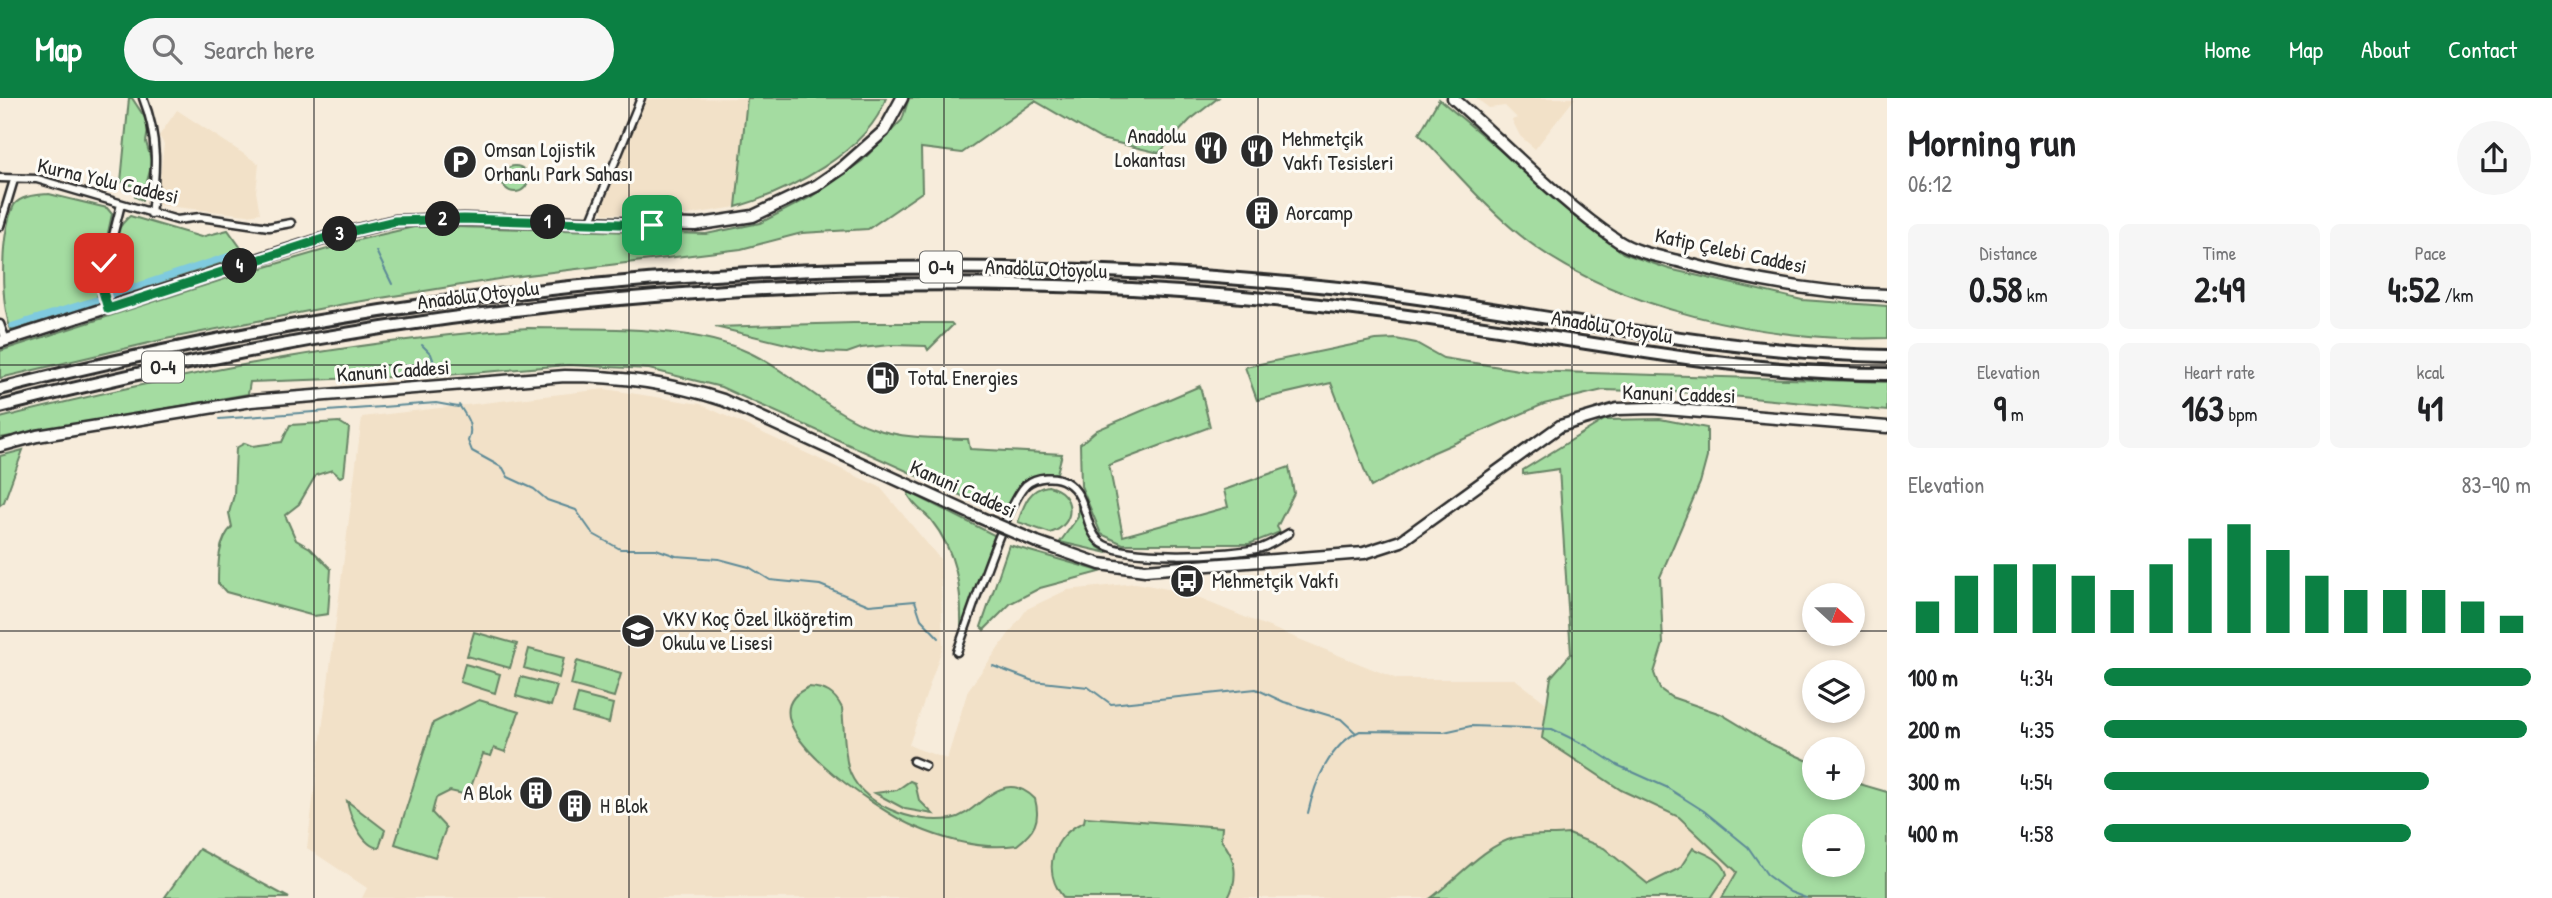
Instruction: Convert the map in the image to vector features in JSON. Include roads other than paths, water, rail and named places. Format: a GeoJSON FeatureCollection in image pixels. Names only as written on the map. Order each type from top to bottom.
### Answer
{"type":"FeatureCollection","features":[{"type":"Feature","properties":{"kind":"highway","name":"Anadolu Otoyolu"},"geometry":{"type":"LineString","coordinates":[[0,389],[144,353],[375,310],[605,282],[842,267],[1087,270],[1310,285],[1714,344],[1824,354],[1887,356]]}},
{"type":"Feature","properties":{"kind":"highway","name":"Anadolu Otoyolu"},"geometry":{"type":"LineString","coordinates":[[0,407],[142,372],[329,335],[448,318],[667,295],[863,286],[1051,287],[1227,296],[1412,316],[1774,369],[1887,374]]}},
{"type":"Feature","properties":{"kind":"main road"},"geometry":{"type":"LineString","coordinates":[[3,341],[332,236],[395,221],[695,225],[754,216],[816,186],[851,161],[884,131],[902,98]]}},
{"type":"Feature","properties":{"kind":"main road","name":"Katip Çelebi Caddesi"},"geometry":{"type":"LineString","coordinates":[[1453,98],[1585,215],[1620,242],[1714,271],[1847,294],[1887,295]]}},
{"type":"Feature","properties":{"kind":"main road","name":"Kanuni Caddesi"},"geometry":{"type":"LineString","coordinates":[[0,446],[37,436],[251,401],[607,376],[686,388],[723,400],[1037,542],[1100,564],[1145,570],[1364,553],[1401,541],[1560,426],[1617,409],[1653,408],[1887,427]]}},
{"type":"Feature","properties":{"kind":"street"},"geometry":{"type":"LineString","coordinates":[[143,98],[153,125],[157,155],[151,214]]}},
{"type":"Feature","properties":{"kind":"street"},"geometry":{"type":"LineString","coordinates":[[590,223],[641,98]]}},
{"type":"Feature","properties":{"kind":"street","name":"Kurna Yolu Caddesi"},"geometry":{"type":"LineString","coordinates":[[0,178],[37,179],[177,220],[201,217],[269,227],[291,223]]}},
{"type":"Feature","properties":{"kind":"street"},"geometry":{"type":"LineString","coordinates":[[0,226],[14,180]]}},
{"type":"Feature","properties":{"kind":"street"},"geometry":{"type":"LineString","coordinates":[[108,309],[101,284],[121,204]]}},
{"type":"Feature","properties":{"kind":"street"},"geometry":{"type":"LineString","coordinates":[[0,324],[3,341]]}},
{"type":"Feature","properties":{"kind":"street"},"geometry":{"type":"LineString","coordinates":[[957,652],[1013,507],[1027,484],[1044,478],[1060,479],[1076,490],[1096,537],[1115,550],[1175,555],[1260,548],[1289,533]]}},
{"type":"Feature","properties":{"kind":"street"},"geometry":{"type":"LineString","coordinates":[[913,761],[925,765]]}},
{"type":"Feature","properties":{"kind":"waterway"},"geometry":{"type":"LineString","coordinates":[[111,295],[245,251]]}},
{"type":"Feature","properties":{"kind":"waterway"},"geometry":{"type":"LineString","coordinates":[[376,251],[392,284]]}},
{"type":"Feature","properties":{"kind":"waterway"},"geometry":{"type":"LineString","coordinates":[[13,326],[96,300]]}},
{"type":"Feature","properties":{"kind":"waterway"},"geometry":{"type":"LineString","coordinates":[[422,345],[431,354],[436,368]]}},
{"type":"Feature","properties":{"kind":"waterway"},"geometry":{"type":"LineString","coordinates":[[219,419],[436,403],[458,407]]}},
{"type":"Feature","properties":{"kind":"waterway"},"geometry":{"type":"LineString","coordinates":[[459,405],[469,422],[468,441],[472,451],[503,468],[508,477],[534,489],[547,500],[576,510],[593,534],[620,549],[656,549],[676,556],[719,559],[749,567],[770,580],[820,585],[869,605],[915,601],[921,619],[939,638]]}},
{"type":"Feature","properties":{"kind":"waterway"},"geometry":{"type":"LineString","coordinates":[[993,666],[1033,681],[1088,687],[1111,704],[1256,689],[1284,702],[1341,719],[1356,733]]}},
{"type":"Feature","properties":{"kind":"waterway"},"geometry":{"type":"LineString","coordinates":[[1308,813],[1325,765],[1340,745],[1360,731],[1444,732],[1471,726],[1552,729],[1589,747],[1617,765],[1666,787],[1704,811],[1748,847],[1768,876],[1790,892],[1806,898]]}},
{"type":"Feature","properties":{"kind":"place","name":"Anadolu Lokantası"},"geometry":{"type":"Point","coordinates":[1211,148]}},
{"type":"Feature","properties":{"kind":"place","name":"Mehmetçik Vakfı Tesisleri"},"geometry":{"type":"Point","coordinates":[1257,151]}},
{"type":"Feature","properties":{"kind":"place","name":"Omsan Lojistik Orhanlı Park Sahası"},"geometry":{"type":"Point","coordinates":[460,162]}},
{"type":"Feature","properties":{"kind":"place","name":"Aorcamp"},"geometry":{"type":"Point","coordinates":[1262,213]}},
{"type":"Feature","properties":{"kind":"place","name":"Total Energies"},"geometry":{"type":"Point","coordinates":[883,378]}},
{"type":"Feature","properties":{"kind":"place","name":"Mehmetçik Vakfı"},"geometry":{"type":"Point","coordinates":[1187,581]}},
{"type":"Feature","properties":{"kind":"place","name":"VKV Koç Özel İlköğretim Okulu ve Lisesi"},"geometry":{"type":"Point","coordinates":[638,631]}},
{"type":"Feature","properties":{"kind":"place","name":"A Blok"},"geometry":{"type":"Point","coordinates":[536,793]}},
{"type":"Feature","properties":{"kind":"place","name":"H Blok"},"geometry":{"type":"Point","coordinates":[575,806]}}]}
